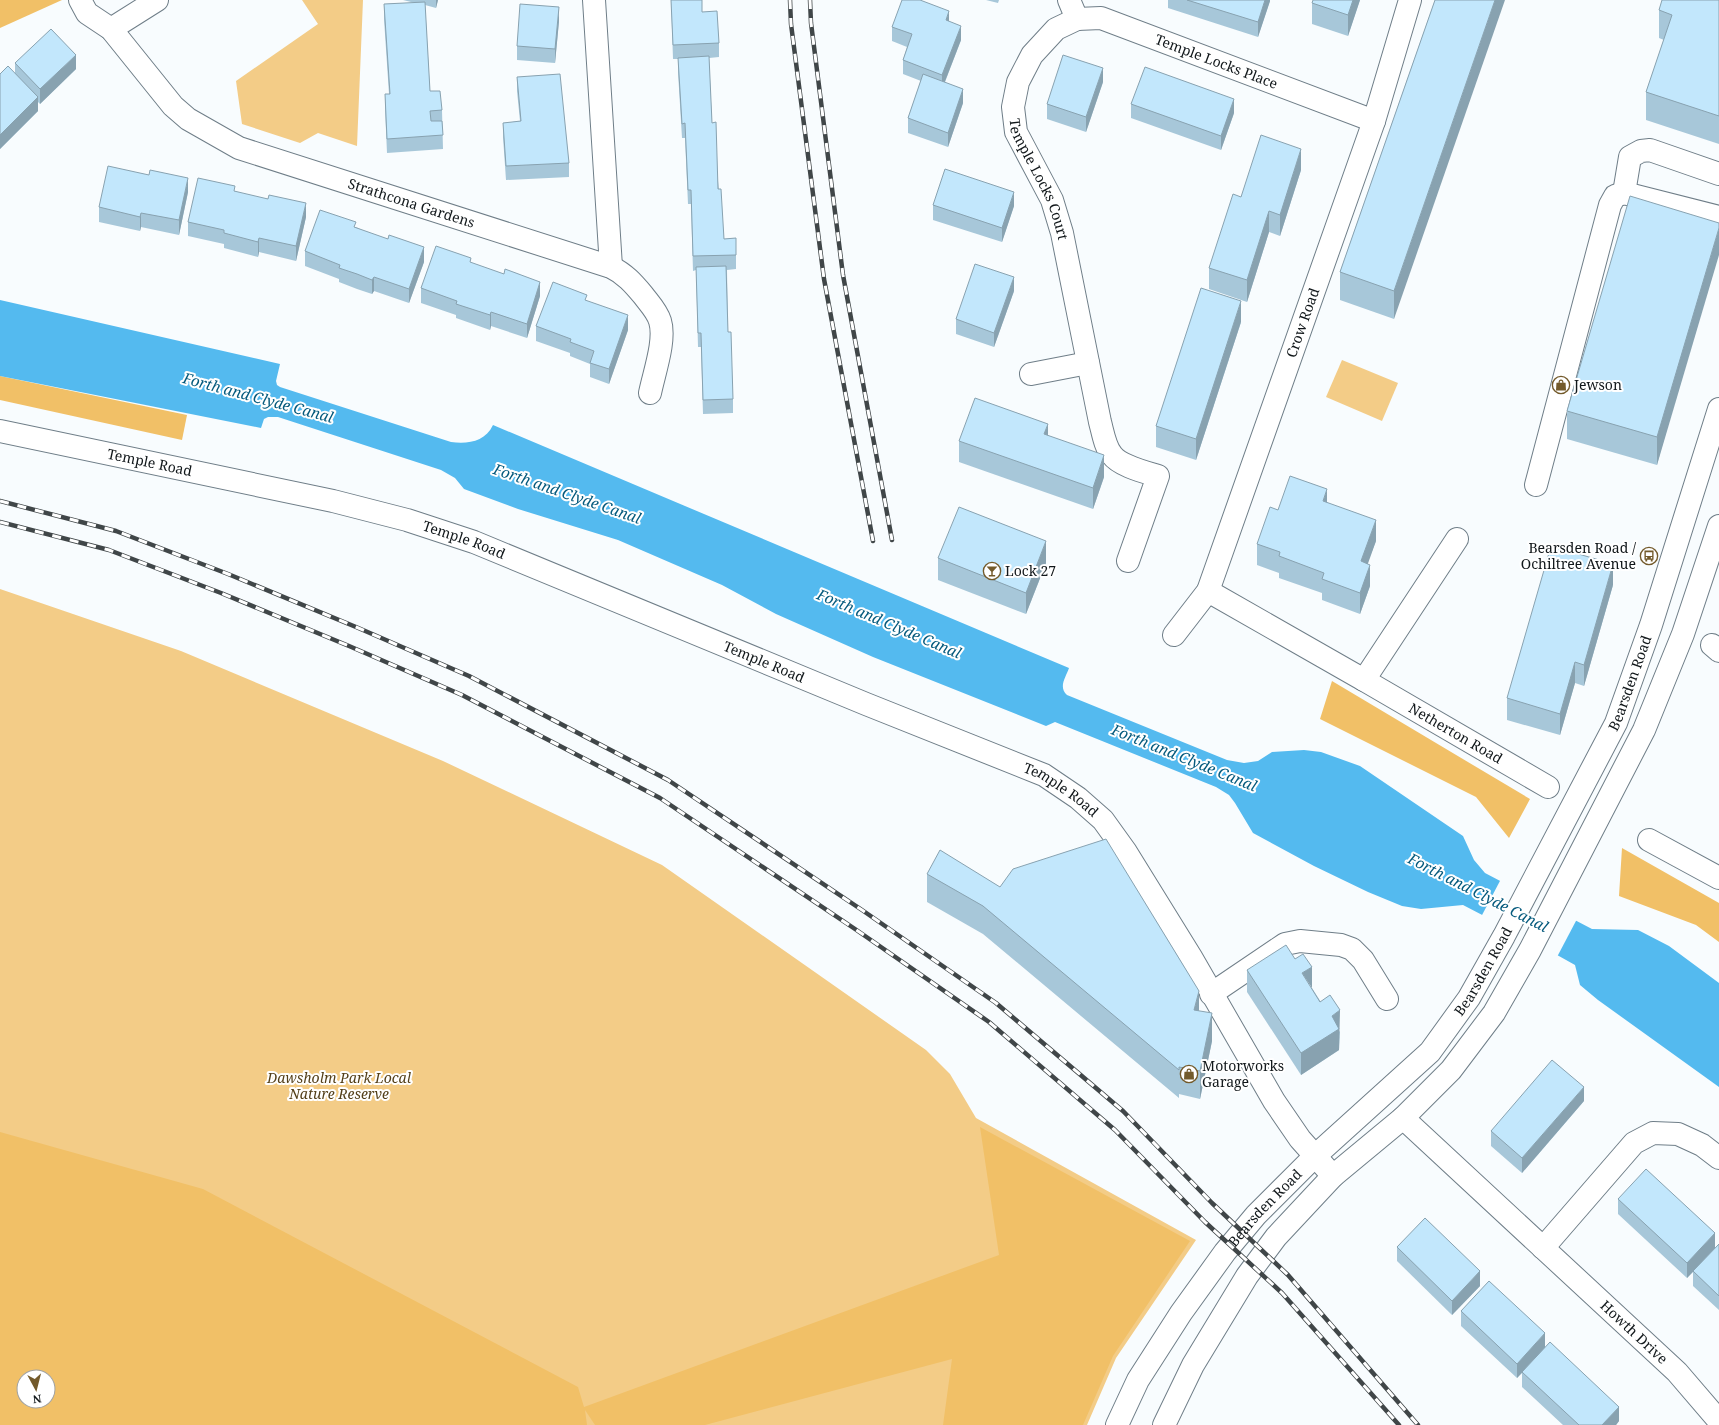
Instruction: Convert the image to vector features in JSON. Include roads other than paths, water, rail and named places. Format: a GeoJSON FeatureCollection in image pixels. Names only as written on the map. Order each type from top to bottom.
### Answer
{"type":"FeatureCollection","features":[{"type":"Feature","properties":{"kind":"street","name":"Strathcona Gardens"},"geometry":{"type":"LineString","coordinates":[[80,0],[87,13],[112,29],[173,106],[188,119],[239,148],[611,267],[628,277],[656,311],[660,320],[662,338],[650,393]]}},
{"type":"Feature","properties":{"kind":"street"},"geometry":{"type":"LineString","coordinates":[[112,29],[157,0]]}},
{"type":"Feature","properties":{"kind":"street"},"geometry":{"type":"LineString","coordinates":[[594,0],[611,267]]}},
{"type":"Feature","properties":{"kind":"street","name":"Crow Road"},"geometry":{"type":"LineString","coordinates":[[1174,635],[1208,591],[1374,121],[1410,0]]}},
{"type":"Feature","properties":{"kind":"street","name":"Temple Locks Place"},"geometry":{"type":"LineString","coordinates":[[1073,9],[1101,18],[1374,121]]}},
{"type":"Feature","properties":{"kind":"street","name":"Temple Locks Court"},"geometry":{"type":"LineString","coordinates":[[1073,9],[1032,55],[1018,82],[1013,107],[1016,132],[1052,200],[1062,233],[1100,422],[1107,446],[1112,456],[1132,469],[1158,476],[1128,561]]}},
{"type":"Feature","properties":{"kind":"street"},"geometry":{"type":"LineString","coordinates":[[1624,193],[1630,157],[1641,150],[1650,150],[1719,174]]}},
{"type":"Feature","properties":{"kind":"street"},"geometry":{"type":"LineString","coordinates":[[1536,485],[1610,205],[1614,196],[1624,193],[1719,217]]}},
{"type":"Feature","properties":{"kind":"street"},"geometry":{"type":"LineString","coordinates":[[1031,374],[1088,363]]}},
{"type":"Feature","properties":{"kind":"street","name":"Bearsden Road"},"geometry":{"type":"LineString","coordinates":[[1117,1425],[1138,1380],[1181,1314],[1225,1252],[1256,1215],[1315,1156],[1430,1052],[1469,998],[1504,936],[1616,723],[1651,625],[1719,409]]}},
{"type":"Feature","properties":{"kind":"street","name":"Temple Road"},"geometry":{"type":"LineString","coordinates":[[0,431],[332,501],[407,520],[466,539],[866,704],[1044,775],[1078,798],[1103,820],[1126,852],[1191,957],[1274,1101],[1300,1139],[1333,1176]]}},
{"type":"Feature","properties":{"kind":"street","name":"Bearsden Road"},"geometry":{"type":"LineString","coordinates":[[1164,1425],[1193,1365],[1247,1276],[1276,1238],[1333,1176],[1403,1118],[1451,1070],[1494,1013],[1530,950],[1644,730],[1683,634],[1719,526]]}},
{"type":"Feature","properties":{"kind":"street"},"geometry":{"type":"LineString","coordinates":[[1364,680],[1457,539]]}},
{"type":"Feature","properties":{"kind":"street","name":"Netherton Road"},"geometry":{"type":"LineString","coordinates":[[1208,591],[1548,787]]}},
{"type":"Feature","properties":{"kind":"street"},"geometry":{"type":"LineString","coordinates":[[1649,840],[1719,878]]}},
{"type":"Feature","properties":{"kind":"street"},"geometry":{"type":"LineString","coordinates":[[1211,994],[1285,944],[1300,940],[1341,945],[1352,949],[1363,960],[1388,999]]}},
{"type":"Feature","properties":{"kind":"street","name":"Howth Drive"},"geometry":{"type":"LineString","coordinates":[[1403,1118],[1677,1372],[1719,1421]]}},
{"type":"Feature","properties":{"kind":"street"},"geometry":{"type":"LineString","coordinates":[[1543,1248],[1634,1143],[1653,1133],[1678,1134],[1702,1145],[1719,1158]]}},
{"type":"Feature","properties":{"kind":"water","name":"Forth and Clyde Canal"},"geometry":{"type":"Polygon","coordinates":[[[0,300],[280,364],[276,381],[277,385],[280,387],[451,442],[464,443],[475,441],[490,431],[493,425],[1069,668],[1063,685],[1064,692],[1067,695],[1227,760],[1244,763],[1258,761],[1272,752],[1304,750],[1321,752],[1360,766],[1463,836],[1474,860],[1485,873],[1592,929],[1638,930],[1669,946],[1719,983],[1719,1087],[1598,1000],[1580,985],[1575,965],[1463,905],[1421,909],[1402,906],[1368,892],[1314,866],[1253,833],[1229,795],[1216,787],[1055,722],[1046,726],[873,657],[776,614],[722,585],[618,540],[518,509],[464,489],[455,478],[441,470],[278,417],[268,417],[264,419],[261,428],[0,376],[0,300]]]}},
{"type":"Feature","properties":{"kind":"railway"},"geometry":{"type":"LineString","coordinates":[[790,0],[791,24],[824,279],[873,541]]}},
{"type":"Feature","properties":{"kind":"railway"},"geometry":{"type":"LineString","coordinates":[[810,0],[811,23],[843,275],[892,540]]}},
{"type":"Feature","properties":{"kind":"railway"},"geometry":{"type":"LineString","coordinates":[[0,501],[116,531],[228,574],[356,627],[469,676],[668,780],[862,910],[996,1003],[1123,1111],[1212,1203],[1288,1275],[1418,1425]]}},
{"type":"Feature","properties":{"kind":"railway"},"geometry":{"type":"LineString","coordinates":[[0,522],[109,550],[221,593],[349,646],[462,695],[660,798],[855,929],[989,1022],[1115,1130],[1205,1222],[1282,1293],[1399,1425]]}},
{"type":"Feature","properties":{"kind":"place","name":"Jewson"},"geometry":{"type":"Point","coordinates":[1561,385]}},
{"type":"Feature","properties":{"kind":"place","name":"Bearsden Road / Ochiltree Avenue"},"geometry":{"type":"Point","coordinates":[1649,556]}},
{"type":"Feature","properties":{"kind":"place","name":"Lock 27"},"geometry":{"type":"Point","coordinates":[992,571]}},
{"type":"Feature","properties":{"kind":"place","name":"Motorworks Garage"},"geometry":{"type":"Point","coordinates":[1189,1074]}},
{"type":"Feature","properties":{"kind":"park label","name":"Dawsholm Park Local Nature Reserve"},"geometry":{"type":"Point","coordinates":[339,1086]}}]}
